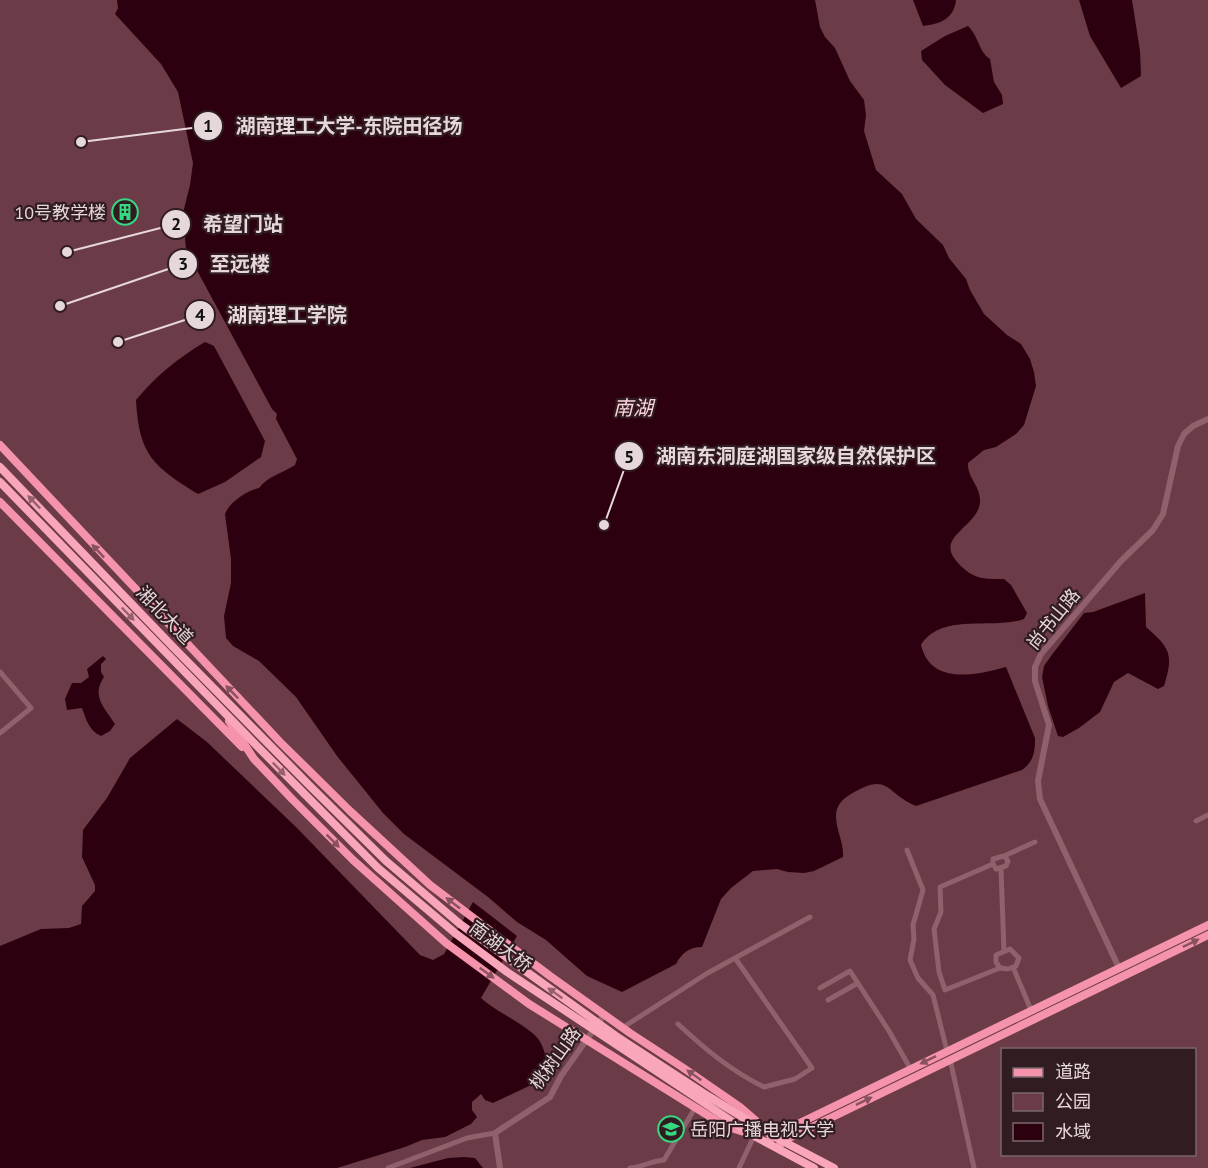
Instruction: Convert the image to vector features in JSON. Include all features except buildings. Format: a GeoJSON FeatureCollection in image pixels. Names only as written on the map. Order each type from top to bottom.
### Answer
{"type":"FeatureCollection","features":[{"type":"Feature","properties":{"kind":"highway","name":"湘北大道"},"geometry":{"type":"LineString","coordinates":[[0,466],[313,782]]}},
{"type":"Feature","properties":{"kind":"highway","name":"湘北大道"},"geometry":{"type":"LineString","coordinates":[[0,482],[301,791]]}},
{"type":"Feature","properties":{"kind":"highway","name":"南湖大桥"},"geometry":{"type":"LineString","coordinates":[[313,782],[386,861],[460,924],[705,1099]]}},
{"type":"Feature","properties":{"kind":"highway","name":"南湖大桥"},"geometry":{"type":"LineString","coordinates":[[301,791],[378,868],[455,933],[507,972],[705,1099]]}},
{"type":"Feature","properties":{"kind":"highway"},"geometry":{"type":"LineString","coordinates":[[705,1099],[754,1136],[814,1168]]}},
{"type":"Feature","properties":{"kind":"highway"},"geometry":{"type":"LineString","coordinates":[[705,1099],[834,1168]]}},
{"type":"Feature","properties":{"kind":"main road"},"geometry":{"type":"LineString","coordinates":[[0,445],[269,737]]}},
{"type":"Feature","properties":{"kind":"main road"},"geometry":{"type":"LineString","coordinates":[[0,502],[353,860],[446,943],[529,1004],[607,1054],[725,1126],[754,1136]]}},
{"type":"Feature","properties":{"kind":"main road"},"geometry":{"type":"LineString","coordinates":[[224,713],[254,759]]}},
{"type":"Feature","properties":{"kind":"main road"},"geometry":{"type":"LineString","coordinates":[[212,717],[256,746]]}},
{"type":"Feature","properties":{"kind":"main road"},"geometry":{"type":"LineString","coordinates":[[313,782],[430,885],[622,1028],[682,1066],[740,1107],[773,1136]]}},
{"type":"Feature","properties":{"kind":"main road"},"geometry":{"type":"LineString","coordinates":[[778,1149],[783,1141],[1031,1010],[1208,926]]}},
{"type":"Feature","properties":{"kind":"main road"},"geometry":{"type":"LineString","coordinates":[[767,1143],[773,1136],[909,1068],[948,1055],[1208,935]]}},
{"type":"Feature","properties":{"kind":"main road"},"geometry":{"type":"LineString","coordinates":[[607,1054],[603,1042],[605,1034],[612,1029],[622,1028]]}},
{"type":"Feature","properties":{"kind":"street","name":"尚书山路"},"geometry":{"type":"LineString","coordinates":[[1119,968],[1040,799],[1038,781],[1049,725],[1035,681],[1035,667],[1041,654],[1121,561],[1153,530],[1163,514],[1178,446],[1184,434],[1193,426],[1208,419]]}},
{"type":"Feature","properties":{"kind":"street"},"geometry":{"type":"LineString","coordinates":[[0,672],[31,708],[0,733]]}},
{"type":"Feature","properties":{"kind":"street"},"geometry":{"type":"LineString","coordinates":[[1196,821],[1208,815]]}},
{"type":"Feature","properties":{"kind":"street"},"geometry":{"type":"LineString","coordinates":[[1004,856],[1008,861],[1006,866],[996,869],[993,859],[1035,842]]}},
{"type":"Feature","properties":{"kind":"street"},"geometry":{"type":"LineString","coordinates":[[907,850],[923,890],[913,924],[914,939],[910,960],[918,978],[933,995],[974,1168]]}},
{"type":"Feature","properties":{"kind":"street"},"geometry":{"type":"LineString","coordinates":[[993,864],[940,886],[941,912],[934,929],[939,972],[945,990],[1000,968],[1013,967]]}},
{"type":"Feature","properties":{"kind":"street"},"geometry":{"type":"LineString","coordinates":[[1001,868],[1004,951]]}},
{"type":"Feature","properties":{"kind":"street"},"geometry":{"type":"LineString","coordinates":[[622,1028],[706,974],[810,917]]}},
{"type":"Feature","properties":{"kind":"street"},"geometry":{"type":"LineString","coordinates":[[1000,968],[996,962],[996,955],[1010,949],[1019,958],[1013,967]]}},
{"type":"Feature","properties":{"kind":"street"},"geometry":{"type":"LineString","coordinates":[[678,1024],[709,1053],[764,1087],[795,1078],[812,1068],[735,958]]}},
{"type":"Feature","properties":{"kind":"street"},"geometry":{"type":"LineString","coordinates":[[1013,967],[1031,1010]]}},
{"type":"Feature","properties":{"kind":"street"},"geometry":{"type":"LineString","coordinates":[[820,988],[850,971],[889,1031],[909,1068]]}},
{"type":"Feature","properties":{"kind":"street"},"geometry":{"type":"LineString","coordinates":[[828,1000],[858,983]]}},
{"type":"Feature","properties":{"kind":"street","name":"桃树山路"},"geometry":{"type":"LineString","coordinates":[[495,1133],[550,1097],[561,1076],[604,1015]]}},
{"type":"Feature","properties":{"kind":"street"},"geometry":{"type":"LineString","coordinates":[[664,1160],[695,1108]]}},
{"type":"Feature","properties":{"kind":"street"},"geometry":{"type":"LineString","coordinates":[[388,1168],[467,1138],[495,1133],[500,1168]]}},
{"type":"Feature","properties":{"kind":"street"},"geometry":{"type":"LineString","coordinates":[[739,1168],[754,1136]]}},
{"type":"Feature","properties":{"kind":"street"},"geometry":{"type":"LineString","coordinates":[[664,1160],[667,1166]]}},
{"type":"Feature","properties":{"kind":"street"},"geometry":{"type":"LineString","coordinates":[[630,1168],[644,1167],[649,1162],[664,1160]]}},
{"type":"Feature","properties":{"kind":"green space"},"geometry":{"type":"Polygon","coordinates":[[[0,0],[1208,0],[1208,1168],[0,1168],[0,0]]]}},
{"type":"Feature","properties":{"kind":"water","name":"南湖"},"geometry":{"type":"Polygon","coordinates":[[[117,0],[815,0],[820,27],[835,48],[850,81],[864,100],[866,115],[864,131],[876,170],[902,194],[916,219],[943,245],[949,258],[966,279],[984,314],[1007,335],[1021,344],[1030,359],[1034,372],[1036,386],[1024,425],[1016,434],[996,447],[984,450],[968,463],[980,502],[972,519],[953,539],[951,546],[952,554],[958,563],[969,573],[985,578],[1004,579],[1011,585],[1027,613],[1024,619],[1011,622],[954,625],[930,635],[921,645],[926,658],[934,667],[944,672],[969,674],[1006,667],[1035,738],[1034,752],[1029,763],[1022,770],[916,806],[886,786],[873,784],[863,787],[845,798],[836,812],[843,857],[814,871],[804,873],[777,869],[753,871],[721,899],[702,947],[690,949],[676,964],[622,992],[587,976],[546,940],[517,922],[488,897],[404,834],[383,813],[337,756],[296,697],[259,661],[233,646],[226,638],[224,616],[231,583],[231,559],[225,514],[239,498],[295,465],[297,459],[276,419],[277,414],[272,409],[186,250],[183,213],[193,163],[178,92],[161,64],[115,14],[118,8],[117,0]]]}},
{"type":"Feature","properties":{"kind":"water"},"geometry":{"type":"Polygon","coordinates":[[[913,0],[956,0],[949,16],[935,24],[923,26],[913,0]]]}},
{"type":"Feature","properties":{"kind":"water"},"geometry":{"type":"Polygon","coordinates":[[[1079,0],[1132,0],[1140,51],[1141,76],[1121,88],[1090,36],[1079,0]]]}},
{"type":"Feature","properties":{"kind":"water"},"geometry":{"type":"Polygon","coordinates":[[[968,26],[983,52],[990,59],[994,82],[1002,95],[1003,104],[983,113],[945,85],[922,60],[921,51],[945,36],[968,26]]]}},
{"type":"Feature","properties":{"kind":"water"},"geometry":{"type":"Polygon","coordinates":[[[205,342],[214,346],[265,441],[261,457],[225,482],[198,494],[170,475],[151,457],[141,434],[136,400],[168,368],[205,342]]]}},
{"type":"Feature","properties":{"kind":"water"},"geometry":{"type":"Polygon","coordinates":[[[1145,593],[1146,627],[1168,652],[1169,666],[1164,686],[1158,689],[1128,673],[1114,682],[1100,712],[1079,728],[1063,737],[1058,736],[1042,677],[1044,666],[1084,613],[1093,612],[1145,593]]]}},
{"type":"Feature","properties":{"kind":"water"},"geometry":{"type":"Polygon","coordinates":[[[103,656],[106,659],[101,664],[104,677],[100,684],[99,696],[103,707],[115,724],[110,731],[101,736],[91,728],[82,708],[67,710],[65,699],[72,683],[81,683],[89,677],[87,669],[103,656]]]}},
{"type":"Feature","properties":{"kind":"water"},"geometry":{"type":"Polygon","coordinates":[[[177,719],[207,742],[296,827],[420,955],[433,960],[444,954],[473,902],[517,936],[481,998],[520,1024],[539,1040],[548,1067],[529,1086],[493,1103],[485,1100],[481,1094],[472,1102],[472,1110],[477,1117],[471,1124],[445,1137],[422,1140],[337,1168],[0,1168],[0,946],[41,929],[69,928],[81,924],[82,906],[95,891],[95,885],[82,857],[83,830],[107,798],[130,758],[177,719]]]}},
{"type":"Feature","properties":{"kind":"water"},"geometry":{"type":"Polygon","coordinates":[[[448,1158],[475,1158],[483,1168],[410,1168],[448,1158]]]}},
{"type":"Feature","properties":{"kind":"place","name":"湖南理工大学-东院田径场"},"geometry":{"type":"Point","coordinates":[81,142]}},
{"type":"Feature","properties":{"kind":"place","name":"10号教学楼"},"geometry":{"type":"Point","coordinates":[125,212]}},
{"type":"Feature","properties":{"kind":"place","name":"希望门站"},"geometry":{"type":"Point","coordinates":[67,252]}},
{"type":"Feature","properties":{"kind":"place","name":"至远楼"},"geometry":{"type":"Point","coordinates":[60,306]}},
{"type":"Feature","properties":{"kind":"place","name":"湖南理工学院"},"geometry":{"type":"Point","coordinates":[118,342]}},
{"type":"Feature","properties":{"kind":"place","name":"湖南东洞庭湖国家级自然保护区"},"geometry":{"type":"Point","coordinates":[604,525]}},
{"type":"Feature","properties":{"kind":"place","name":"岳阳广播电视大学"},"geometry":{"type":"Point","coordinates":[671,1129]}}]}
